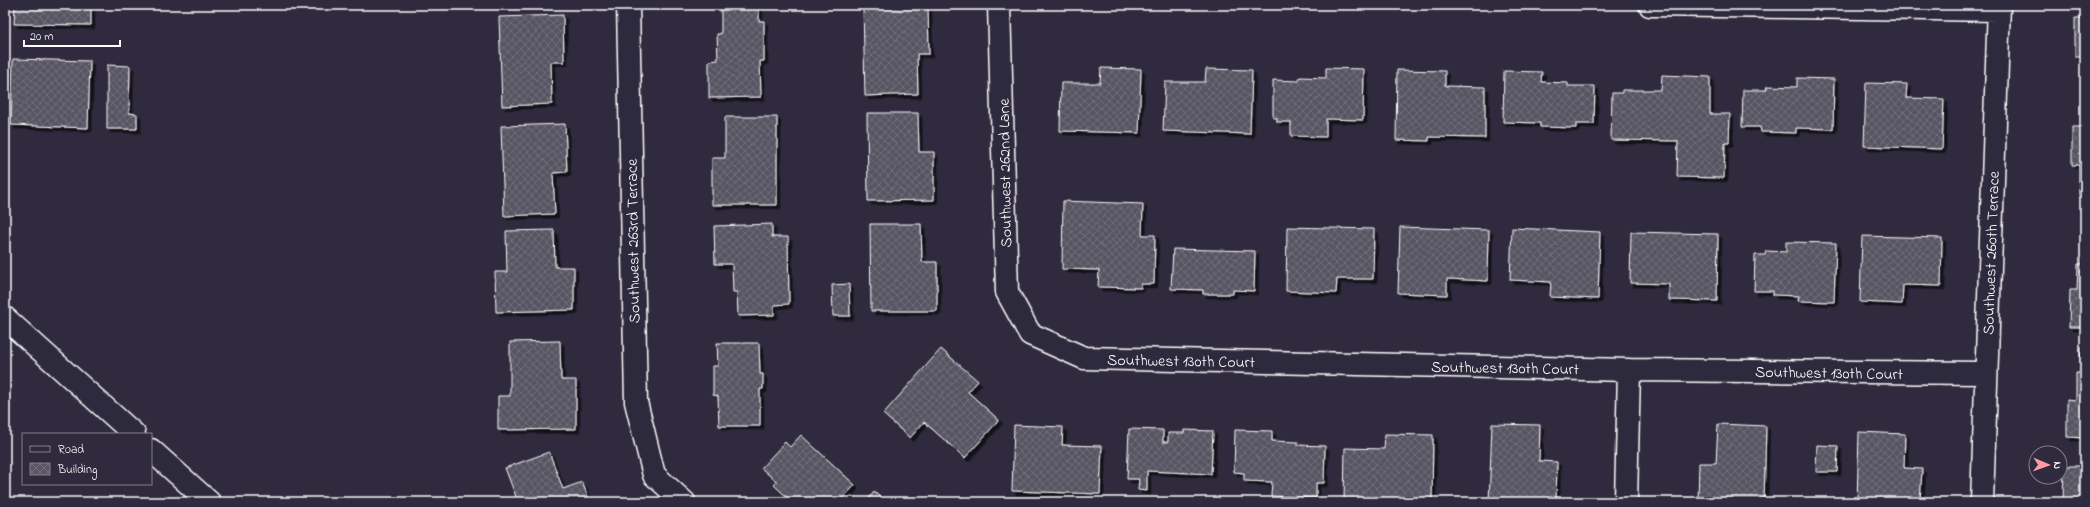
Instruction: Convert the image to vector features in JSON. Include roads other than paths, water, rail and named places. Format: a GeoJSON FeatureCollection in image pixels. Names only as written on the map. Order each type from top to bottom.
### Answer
{"type":"FeatureCollection","features":[{"type":"Feature","properties":{"kind":"main road","name":"Southwest 263rd Terrace"},"geometry":{"type":"LineString","coordinates":[[628,5],[636,402],[654,475],[684,502]]}},
{"type":"Feature","properties":{"kind":"main road","name":"Southwest 262nd Lane"},"geometry":{"type":"LineString","coordinates":[[999,5],[1007,292],[1030,334]]}},
{"type":"Feature","properties":{"kind":"main road"},"geometry":{"type":"LineString","coordinates":[[1650,5],[1999,7]]}},
{"type":"Feature","properties":{"kind":"main road","name":"Southwest 260th Terrace"},"geometry":{"type":"LineString","coordinates":[[1982,502],[1999,7]]}},
{"type":"Feature","properties":{"kind":"main road"},"geometry":{"type":"LineString","coordinates":[[5,318],[133,433]]}},
{"type":"Feature","properties":{"kind":"main road","name":"Southwest 130th Court"},"geometry":{"type":"LineString","coordinates":[[1030,334],[1084,358],[1629,370],[1986,374]]}},
{"type":"Feature","properties":{"kind":"main road"},"geometry":{"type":"LineString","coordinates":[[1626,502],[1629,370]]}},
{"type":"Feature","properties":{"kind":"main road"},"geometry":{"type":"LineString","coordinates":[[152,451],[209,502]]}}]}
